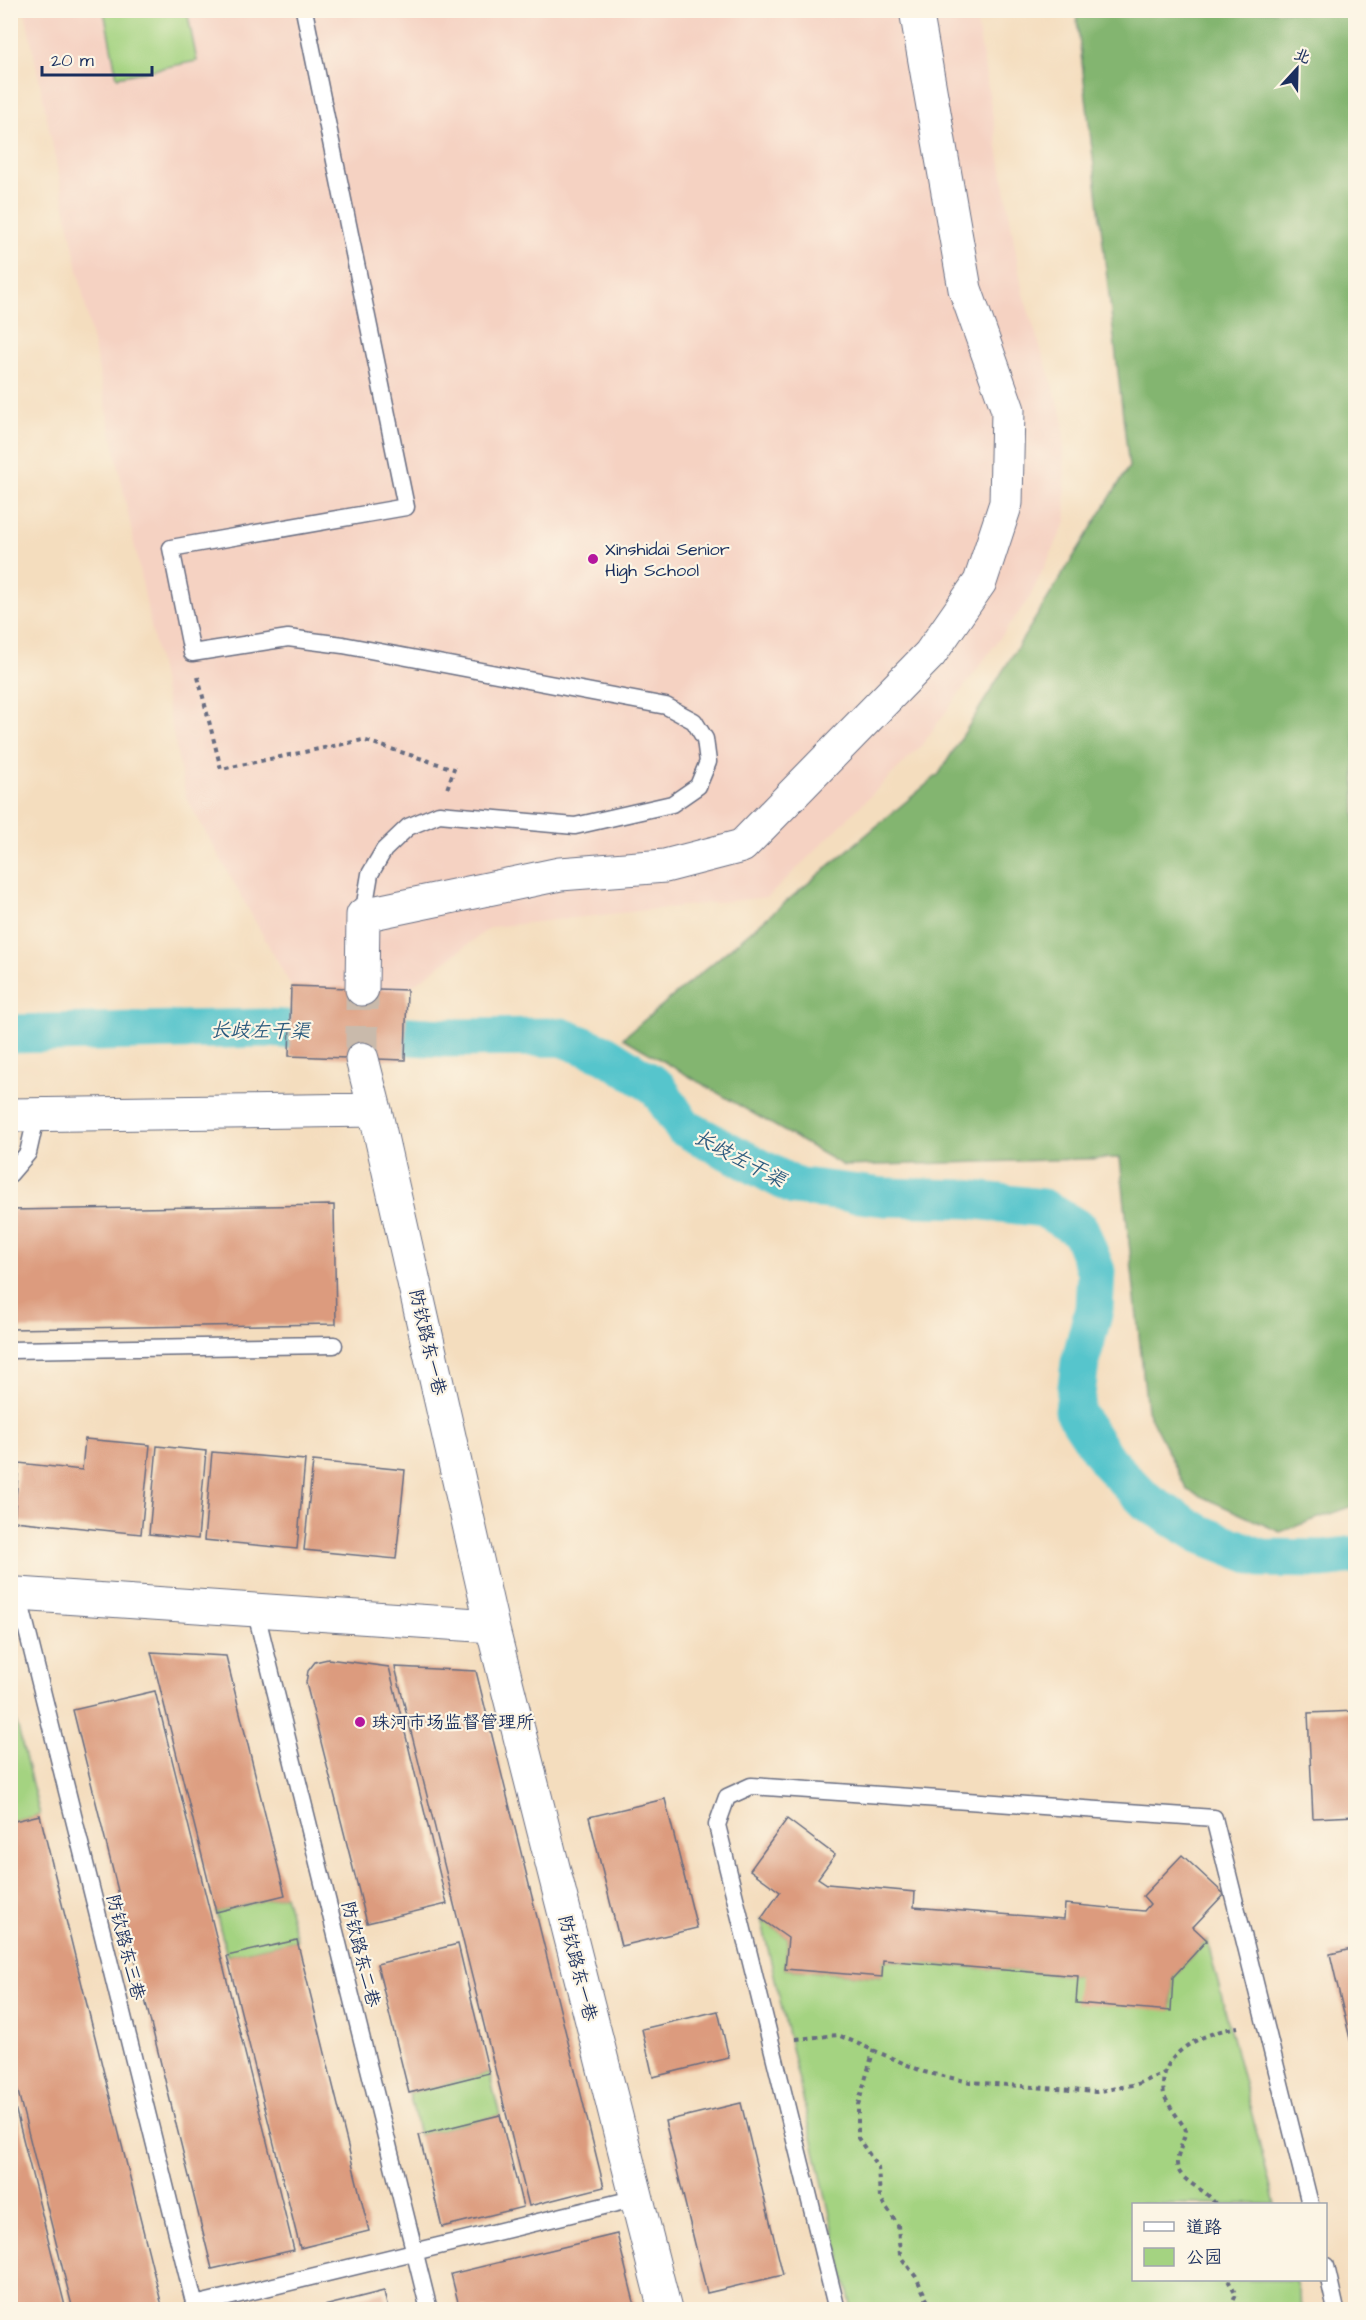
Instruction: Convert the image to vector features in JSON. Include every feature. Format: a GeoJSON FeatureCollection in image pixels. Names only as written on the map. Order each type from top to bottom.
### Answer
{"type":"FeatureCollection","features":[{"type":"Feature","properties":{"kind":"street"},"geometry":{"type":"LineString","coordinates":[[362,989],[363,915],[560,874],[665,866],[742,846],[930,654],[980,582],[1006,503],[1008,410],[965,289],[916,10]]}},
{"type":"Feature","properties":{"kind":"street","name":"防钦路东一巷"},"geometry":{"type":"LineString","coordinates":[[362,1059],[492,1626],[665,2310]]}},
{"type":"Feature","properties":{"kind":"street"},"geometry":{"type":"LineString","coordinates":[[24,1114],[375,1110]]}},
{"type":"Feature","properties":{"kind":"street"},"geometry":{"type":"LineString","coordinates":[[14,1595],[492,1626]]}},
{"type":"Feature","properties":{"kind":"lane"},"geometry":{"type":"LineString","coordinates":[[304,10],[406,507],[171,548],[192,653],[288,638],[343,645],[666,706],[694,721],[705,739],[708,762],[698,786],[672,804],[575,826],[439,814],[408,827],[384,850],[370,874],[363,915]]}},
{"type":"Feature","properties":{"kind":"lane"},"geometry":{"type":"LineString","coordinates":[[10,1174],[28,1153],[24,1114]]}},
{"type":"Feature","properties":{"kind":"lane"},"geometry":{"type":"LineString","coordinates":[[10,1350],[334,1345]]}},
{"type":"Feature","properties":{"kind":"lane","name":"防钦路东三巷"},"geometry":{"type":"LineString","coordinates":[[14,1595],[196,2308]]}},
{"type":"Feature","properties":{"kind":"lane","name":"防钦路东二巷"},"geometry":{"type":"LineString","coordinates":[[255,1609],[429,2310]]}},
{"type":"Feature","properties":{"kind":"lane"},"geometry":{"type":"LineString","coordinates":[[837,2310],[717,1825],[727,1797],[751,1785],[1214,1818],[1310,2203]]}},
{"type":"Feature","properties":{"kind":"lane"},"geometry":{"type":"LineString","coordinates":[[196,2308],[637,2198]]}},
{"type":"Feature","properties":{"kind":"lane"},"geometry":{"type":"LineString","coordinates":[[1327,2270],[1336,2310]]}},
{"type":"Feature","properties":{"kind":"path"},"geometry":{"type":"LineString","coordinates":[[192,653],[221,769],[363,740],[454,769],[439,814]]}},
{"type":"Feature","properties":{"kind":"path"},"geometry":{"type":"LineString","coordinates":[[1213,2203],[1199,2187],[1182,2178],[1177,2164],[1186,2130],[1165,2096],[1164,2073],[1177,2052],[1204,2036],[1265,2022]]}},
{"type":"Feature","properties":{"kind":"path"},"geometry":{"type":"LineString","coordinates":[[772,2045],[804,2037],[838,2035],[924,2073],[970,2082],[1096,2092],[1137,2084],[1164,2073]]}},
{"type":"Feature","properties":{"kind":"path"},"geometry":{"type":"LineString","coordinates":[[874,2049],[858,2105],[858,2138],[878,2167],[880,2198],[898,2225],[900,2256],[916,2277],[932,2310]]}},
{"type":"Feature","properties":{"kind":"path"},"geometry":{"type":"LineString","coordinates":[[1229,2281],[1236,2295],[1229,2310]]}},
{"type":"Feature","properties":{"kind":"shaded area","name":"Xinshidai Senior High School"},"geometry":{"type":"Polygon","coordinates":[[[25,11],[975,11],[1023,294],[1063,417],[1066,522],[1030,597],[921,746],[768,897],[491,927],[407,990],[405,1060],[289,1056],[291,986],[186,797],[25,11]]]}},
{"type":"Feature","properties":{"kind":"green space"},"geometry":{"type":"Polygon","coordinates":[[[104,11],[187,11],[197,61],[117,77],[104,11]]]}},
{"type":"Feature","properties":{"kind":"green space"},"geometry":{"type":"Polygon","coordinates":[[[1076,11],[1355,11],[1355,1505],[1280,1532],[1187,1490],[1147,1410],[1120,1158],[844,1166],[623,1038],[939,774],[1129,467],[1076,11]]]}},
{"type":"Feature","properties":{"kind":"green space"},"geometry":{"type":"Polygon","coordinates":[[[10,1697],[40,1815],[11,1822],[10,1822],[10,1697]]]}},
{"type":"Feature","properties":{"kind":"green space"},"geometry":{"type":"Polygon","coordinates":[[[285,1895],[297,1940],[227,1956],[216,1912],[285,1895]]]}},
{"type":"Feature","properties":{"kind":"green space"},"geometry":{"type":"Polygon","coordinates":[[[761,1919],[788,1938],[785,1969],[881,1977],[883,1960],[1078,1976],[1171,2010],[1173,1977],[1207,1940],[1275,2203],[1132,2203],[1132,2281],[1295,2281],[1303,2309],[852,2309],[761,1919]]]}},
{"type":"Feature","properties":{"kind":"green space"},"geometry":{"type":"Polygon","coordinates":[[[489,2073],[500,2115],[419,2135],[409,2093],[489,2073]]]}},
{"type":"Feature","properties":{"kind":"building"},"geometry":{"type":"Polygon","coordinates":[[[291,986],[407,990],[405,1060],[289,1056],[291,986]]]}},
{"type":"Feature","properties":{"kind":"building"},"geometry":{"type":"Polygon","coordinates":[[[334,1205],[336,1324],[10,1329],[10,1210],[334,1205]]]}},
{"type":"Feature","properties":{"kind":"building"},"geometry":{"type":"Polygon","coordinates":[[[85,1439],[150,1445],[141,1534],[14,1521],[19,1463],[82,1470],[85,1439]]]}},
{"type":"Feature","properties":{"kind":"building"},"geometry":{"type":"Polygon","coordinates":[[[157,1446],[206,1451],[198,1539],[149,1534],[157,1446]]]}},
{"type":"Feature","properties":{"kind":"building"},"geometry":{"type":"Polygon","coordinates":[[[212,1452],[305,1460],[297,1549],[204,1540],[212,1452]]]}},
{"type":"Feature","properties":{"kind":"building"},"geometry":{"type":"Polygon","coordinates":[[[313,1461],[405,1470],[396,1559],[304,1550],[313,1461]]]}},
{"type":"Feature","properties":{"kind":"building"},"geometry":{"type":"Polygon","coordinates":[[[151,1652],[226,1656],[285,1895],[216,1912],[151,1652]]]}},
{"type":"Feature","properties":{"kind":"building"},"geometry":{"type":"Polygon","coordinates":[[[328,1659],[389,1667],[447,1904],[367,1923],[306,1683],[308,1671],[315,1662],[328,1659]]]}},
{"type":"Feature","properties":{"kind":"building"},"geometry":{"type":"Polygon","coordinates":[[[395,1667],[476,1671],[604,2187],[529,2206],[395,1667]]]}},
{"type":"Feature","properties":{"kind":"building"},"geometry":{"type":"Polygon","coordinates":[[[155,1691],[294,2250],[212,2269],[73,1710],[155,1691]]]}},
{"type":"Feature","properties":{"kind":"building"},"geometry":{"type":"Polygon","coordinates":[[[1356,1711],[1356,1816],[1313,1818],[1308,1713],[1356,1711]]]}},
{"type":"Feature","properties":{"kind":"building"},"geometry":{"type":"Polygon","coordinates":[[[665,1799],[697,1928],[621,1946],[589,1817],[665,1799]]]}},
{"type":"Feature","properties":{"kind":"building"},"geometry":{"type":"Polygon","coordinates":[[[40,1815],[163,2310],[73,2310],[10,2060],[10,1822],[40,1815]]]}},
{"type":"Feature","properties":{"kind":"building"},"geometry":{"type":"Polygon","coordinates":[[[787,1819],[835,1855],[818,1878],[827,1884],[915,1892],[914,1907],[1064,1919],[1065,1904],[1144,1911],[1150,1904],[1143,1896],[1182,1855],[1224,1894],[1193,1927],[1207,1940],[1173,1977],[1171,2011],[1076,2003],[1078,1976],[883,1960],[882,1977],[785,1969],[788,1938],[761,1919],[780,1892],[750,1870],[787,1819]]]}},
{"type":"Feature","properties":{"kind":"building"},"geometry":{"type":"Polygon","coordinates":[[[297,1940],[369,2231],[300,2248],[227,1956],[297,1940]]]}},
{"type":"Feature","properties":{"kind":"building"},"geometry":{"type":"Polygon","coordinates":[[[458,1944],[489,2073],[409,2093],[377,1964],[458,1944]]]}},
{"type":"Feature","properties":{"kind":"building"},"geometry":{"type":"Polygon","coordinates":[[[1356,1948],[1356,2059],[1355,2060],[1330,1954],[1356,1948]]]}},
{"type":"Feature","properties":{"kind":"building"},"geometry":{"type":"Polygon","coordinates":[[[718,2011],[729,2058],[653,2077],[642,2029],[718,2011]]]}},
{"type":"Feature","properties":{"kind":"building"},"geometry":{"type":"Polygon","coordinates":[[[11,2091],[66,2310],[10,2310],[11,2091]]]}},
{"type":"Feature","properties":{"kind":"building"},"geometry":{"type":"Polygon","coordinates":[[[741,2103],[783,2275],[707,2293],[665,2121],[741,2103]]]}},
{"type":"Feature","properties":{"kind":"building"},"geometry":{"type":"Polygon","coordinates":[[[500,2115],[523,2207],[442,2227],[419,2135],[500,2115]]]}},
{"type":"Feature","properties":{"kind":"building"},"geometry":{"type":"Polygon","coordinates":[[[617,2234],[636,2310],[460,2310],[451,2274],[617,2234]]]}},
{"type":"Feature","properties":{"kind":"building"},"geometry":{"type":"Polygon","coordinates":[[[384,2291],[388,2310],[312,2310],[312,2309],[384,2291]]]}},
{"type":"Feature","properties":{"kind":"waterway","name":"长歧左干渠"},"geometry":{"type":"LineString","coordinates":[[10,1034],[264,1028],[447,1038],[561,1037],[605,1054],[657,1087],[683,1127],[794,1186],[884,1197],[967,1199],[1043,1208],[1080,1230],[1096,1271],[1094,1309],[1080,1363],[1074,1411],[1107,1461],[1147,1502],[1200,1534],[1261,1558],[1323,1559],[1356,1555]]}},
{"type":"Feature","properties":{"kind":"tunnel"},"geometry":{"type":"LineString","coordinates":[[362,989],[362,1059]]}},
{"type":"Feature","properties":{"kind":"place","name":"Xinshidai Senior High School"},"geometry":{"type":"Point","coordinates":[593,559]}},
{"type":"Feature","properties":{"kind":"place","name":"珠河市场监督管理所"},"geometry":{"type":"Point","coordinates":[360,1722]}}]}
